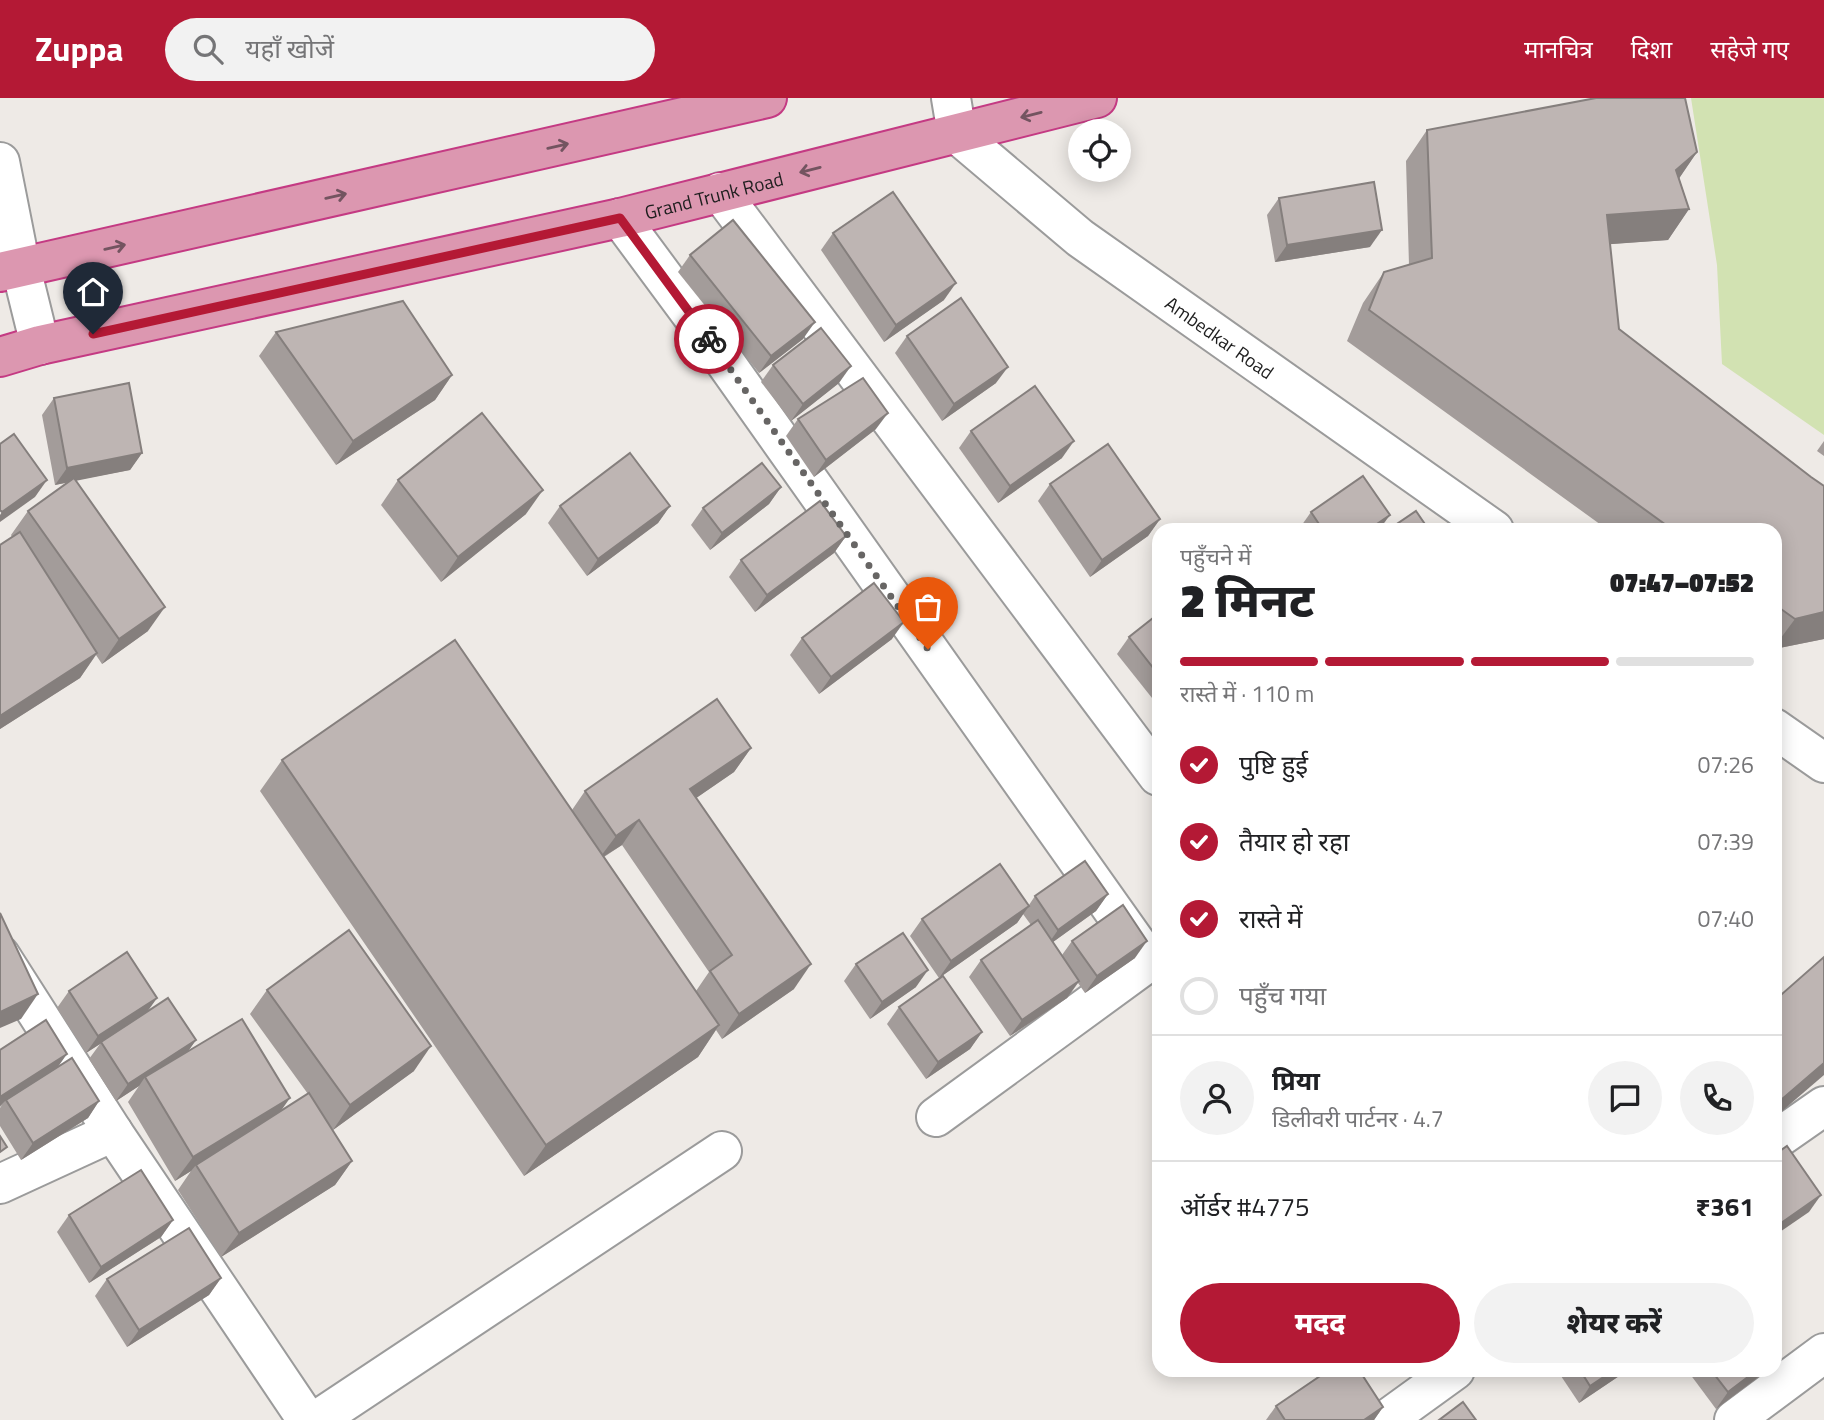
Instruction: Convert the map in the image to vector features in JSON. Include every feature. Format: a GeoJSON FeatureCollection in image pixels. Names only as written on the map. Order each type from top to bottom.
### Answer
{"type":"FeatureCollection","features":[{"type":"Feature","properties":{"kind":"highway"},"geometry":{"type":"LineString","coordinates":[[10,270],[767,98]]}},
{"type":"Feature","properties":{"kind":"highway","name":"Grand Trunk Road"},"geometry":{"type":"LineString","coordinates":[[0,357],[40,345],[620,218],[720,192],[954,116],[1097,98]]}},
{"type":"Feature","properties":{"kind":"street","name":"Ambedkar Road"},"geometry":{"type":"LineString","coordinates":[[954,116],[1080,238],[1484,523]]}},
{"type":"Feature","properties":{"kind":"street"},"geometry":{"type":"LineString","coordinates":[[0,162],[10,270],[40,345]]}},
{"type":"Feature","properties":{"kind":"street"},"geometry":{"type":"LineString","coordinates":[[720,192],[1152,768]]}},
{"type":"Feature","properties":{"kind":"street"},"geometry":{"type":"LineString","coordinates":[[620,218],[1152,955]]}},
{"type":"Feature","properties":{"kind":"street"},"geometry":{"type":"LineString","coordinates":[[1782,734],[1824,763]]}},
{"type":"Feature","properties":{"kind":"street"},"geometry":{"type":"LineString","coordinates":[[0,955],[113,1132],[307,1420]]}},
{"type":"Feature","properties":{"kind":"street"},"geometry":{"type":"LineString","coordinates":[[936,1117],[1152,959]]}},
{"type":"Feature","properties":{"kind":"street"},"geometry":{"type":"LineString","coordinates":[[1782,1135],[1824,1106]]}},
{"type":"Feature","properties":{"kind":"street"},"geometry":{"type":"LineString","coordinates":[[0,1184],[113,1132]]}},
{"type":"Feature","properties":{"kind":"street"},"geometry":{"type":"LineString","coordinates":[[317,1420],[722,1151]]}},
{"type":"Feature","properties":{"kind":"street"},"geometry":{"type":"LineString","coordinates":[[1734,1420],[1824,1353]]}},
{"type":"Feature","properties":{"kind":"street"},"geometry":{"type":"LineString","coordinates":[[1386,1420],[1445,1377]]}},
{"type":"Feature","properties":{"kind":"green space"},"geometry":{"type":"Polygon","coordinates":[[[1691,98],[1824,98],[1824,435],[1722,364],[1717,265],[1691,98]]]}},
{"type":"Feature","properties":{"kind":"building"},"geometry":{"type":"Polygon","coordinates":[[[1596,98],[1685,98],[1697,152],[1676,170],[1689,209],[1607,215],[1619,329],[1824,486],[1824,612],[1795,619],[1782,610],[1782,523],[1663,523],[1369,310],[1384,272],[1432,258],[1427,130],[1596,98]]]}},
{"type":"Feature","properties":{"kind":"building"},"geometry":{"type":"Polygon","coordinates":[[[1374,182],[1382,230],[1287,245],[1279,198],[1374,182]]]}},
{"type":"Feature","properties":{"kind":"building"},"geometry":{"type":"Polygon","coordinates":[[[893,192],[956,283],[896,325],[833,233],[893,192]]]}},
{"type":"Feature","properties":{"kind":"building"},"geometry":{"type":"Polygon","coordinates":[[[733,220],[815,322],[771,356],[690,255],[733,220]]]}},
{"type":"Feature","properties":{"kind":"building"},"geometry":{"type":"Polygon","coordinates":[[[961,298],[1008,367],[954,404],[907,336],[961,298]]]}},
{"type":"Feature","properties":{"kind":"building"},"geometry":{"type":"Polygon","coordinates":[[[403,301],[452,375],[353,441],[276,332],[403,301]]]}},
{"type":"Feature","properties":{"kind":"building"},"geometry":{"type":"Polygon","coordinates":[[[821,328],[851,366],[803,404],[773,365],[821,328]]]}},
{"type":"Feature","properties":{"kind":"building"},"geometry":{"type":"Polygon","coordinates":[[[863,378],[888,413],[826,460],[798,419],[863,378]]]}},
{"type":"Feature","properties":{"kind":"building"},"geometry":{"type":"Polygon","coordinates":[[[129,383],[142,453],[67,468],[54,398],[129,383]]]}},
{"type":"Feature","properties":{"kind":"building"},"geometry":{"type":"Polygon","coordinates":[[[1035,386],[1074,441],[1010,486],[971,431],[1035,386]]]}},
{"type":"Feature","properties":{"kind":"building"},"geometry":{"type":"Polygon","coordinates":[[[482,413],[543,490],[458,557],[398,480],[482,413]]]}},
{"type":"Feature","properties":{"kind":"building"},"geometry":{"type":"Polygon","coordinates":[[[14,434],[47,480],[2,512],[0,444],[14,434]]]}},
{"type":"Feature","properties":{"kind":"building"},"geometry":{"type":"Polygon","coordinates":[[[1108,444],[1160,519],[1102,560],[1050,484],[1108,444]]]}},
{"type":"Feature","properties":{"kind":"building"},"geometry":{"type":"Polygon","coordinates":[[[630,453],[670,506],[598,559],[560,506],[630,453]]]}},
{"type":"Feature","properties":{"kind":"building"},"geometry":{"type":"Polygon","coordinates":[[[762,463],[781,487],[722,533],[703,508],[762,463]]]}},
{"type":"Feature","properties":{"kind":"building"},"geometry":{"type":"Polygon","coordinates":[[[1363,476],[1390,515],[1378,523],[1318,523],[1311,512],[1363,476]]]}},
{"type":"Feature","properties":{"kind":"building"},"geometry":{"type":"Polygon","coordinates":[[[74,478],[165,607],[119,639],[28,511],[74,478]]]}},
{"type":"Feature","properties":{"kind":"building"},"geometry":{"type":"Polygon","coordinates":[[[820,501],[846,536],[767,595],[741,560],[820,501]]]}},
{"type":"Feature","properties":{"kind":"building"},"geometry":{"type":"Polygon","coordinates":[[[1416,511],[1424,523],[1398,523],[1416,511]]]}},
{"type":"Feature","properties":{"kind":"building"},"geometry":{"type":"Polygon","coordinates":[[[20,532],[97,653],[0,716],[0,545],[20,532]]]}},
{"type":"Feature","properties":{"kind":"building"},"geometry":{"type":"Polygon","coordinates":[[[874,583],[904,622],[831,677],[802,638],[874,583]]]}},
{"type":"Feature","properties":{"kind":"building"},"geometry":{"type":"Polygon","coordinates":[[[1152,619],[1152,666],[1129,637],[1152,619]]]}},
{"type":"Feature","properties":{"kind":"building"},"geometry":{"type":"Polygon","coordinates":[[[455,640],[719,1025],[546,1145],[282,760],[455,640]]]}},
{"type":"Feature","properties":{"kind":"building"},"geometry":{"type":"Polygon","coordinates":[[[717,699],[751,748],[690,789],[811,964],[739,1014],[710,971],[732,955],[639,820],[616,836],[585,791],[717,699]]]}},
{"type":"Feature","properties":{"kind":"building"},"geometry":{"type":"Polygon","coordinates":[[[1085,861],[1108,894],[1058,930],[1035,896],[1085,861]]]}},
{"type":"Feature","properties":{"kind":"building"},"geometry":{"type":"Polygon","coordinates":[[[1000,864],[1029,906],[951,961],[922,919],[1000,864]]]}},
{"type":"Feature","properties":{"kind":"building"},"geometry":{"type":"Polygon","coordinates":[[[1123,905],[1147,941],[1097,976],[1072,941],[1123,905]]]}},
{"type":"Feature","properties":{"kind":"building"},"geometry":{"type":"Polygon","coordinates":[[[0,913],[38,994],[0,1012],[0,913]]]}},
{"type":"Feature","properties":{"kind":"building"},"geometry":{"type":"Polygon","coordinates":[[[1038,920],[1079,981],[1022,1020],[981,960],[1038,920]]]}},
{"type":"Feature","properties":{"kind":"building"},"geometry":{"type":"Polygon","coordinates":[[[349,930],[431,1046],[350,1105],[267,990],[349,930]]]}},
{"type":"Feature","properties":{"kind":"building"},"geometry":{"type":"Polygon","coordinates":[[[903,933],[928,970],[882,1002],[856,964],[903,933]]]}},
{"type":"Feature","properties":{"kind":"building"},"geometry":{"type":"Polygon","coordinates":[[[127,952],[157,998],[98,1036],[69,991],[127,952]]]}},
{"type":"Feature","properties":{"kind":"building"},"geometry":{"type":"Polygon","coordinates":[[[1824,957],[1824,1063],[1782,1099],[1782,994],[1824,957]]]}},
{"type":"Feature","properties":{"kind":"building"},"geometry":{"type":"Polygon","coordinates":[[[943,976],[982,1032],[938,1062],[899,1007],[943,976]]]}},
{"type":"Feature","properties":{"kind":"building"},"geometry":{"type":"Polygon","coordinates":[[[168,998],[196,1040],[128,1084],[101,1042],[168,998]]]}},
{"type":"Feature","properties":{"kind":"building"},"geometry":{"type":"Polygon","coordinates":[[[242,1019],[290,1098],[193,1157],[145,1077],[242,1019]]]}},
{"type":"Feature","properties":{"kind":"building"},"geometry":{"type":"Polygon","coordinates":[[[46,1020],[67,1054],[0,1097],[0,1050],[46,1020]]]}},
{"type":"Feature","properties":{"kind":"building"},"geometry":{"type":"Polygon","coordinates":[[[72,1058],[99,1101],[33,1143],[6,1100],[72,1058]]]}},
{"type":"Feature","properties":{"kind":"building"},"geometry":{"type":"Polygon","coordinates":[[[309,1093],[352,1161],[239,1233],[196,1165],[309,1093]]]}},
{"type":"Feature","properties":{"kind":"building"},"geometry":{"type":"Polygon","coordinates":[[[0,1136],[7,1147],[0,1152],[0,1136]]]}},
{"type":"Feature","properties":{"kind":"building"},"geometry":{"type":"Polygon","coordinates":[[[1787,1146],[1821,1195],[1782,1222],[1782,1149],[1787,1146]]]}},
{"type":"Feature","properties":{"kind":"building"},"geometry":{"type":"Polygon","coordinates":[[[141,1170],[173,1220],[101,1267],[69,1215],[141,1170]]]}},
{"type":"Feature","properties":{"kind":"building"},"geometry":{"type":"Polygon","coordinates":[[[189,1228],[221,1278],[139,1330],[107,1279],[189,1228]]]}},
{"type":"Feature","properties":{"kind":"building"},"geometry":{"type":"Polygon","coordinates":[[[1319,1377],[1364,1377],[1383,1407],[1364,1420],[1285,1420],[1276,1406],[1319,1377]]]}},
{"type":"Feature","properties":{"kind":"building"},"geometry":{"type":"Polygon","coordinates":[[[1584,1377],[1604,1377],[1590,1386],[1584,1377]]]}},
{"type":"Feature","properties":{"kind":"building"},"geometry":{"type":"Polygon","coordinates":[[[1716,1377],[1748,1377],[1728,1392],[1716,1377]]]}},
{"type":"Feature","properties":{"kind":"building"},"geometry":{"type":"Polygon","coordinates":[[[1463,1402],[1476,1420],[1439,1420],[1463,1402]]]}},
{"type":"Feature","properties":{"kind":"way so far"},"geometry":{"type":"LineString","coordinates":[[709,339],[928,649]]}},
{"type":"Feature","properties":{"kind":"route"},"geometry":{"type":"LineString","coordinates":[[93,334],[620,218],[709,339]]}}]}
